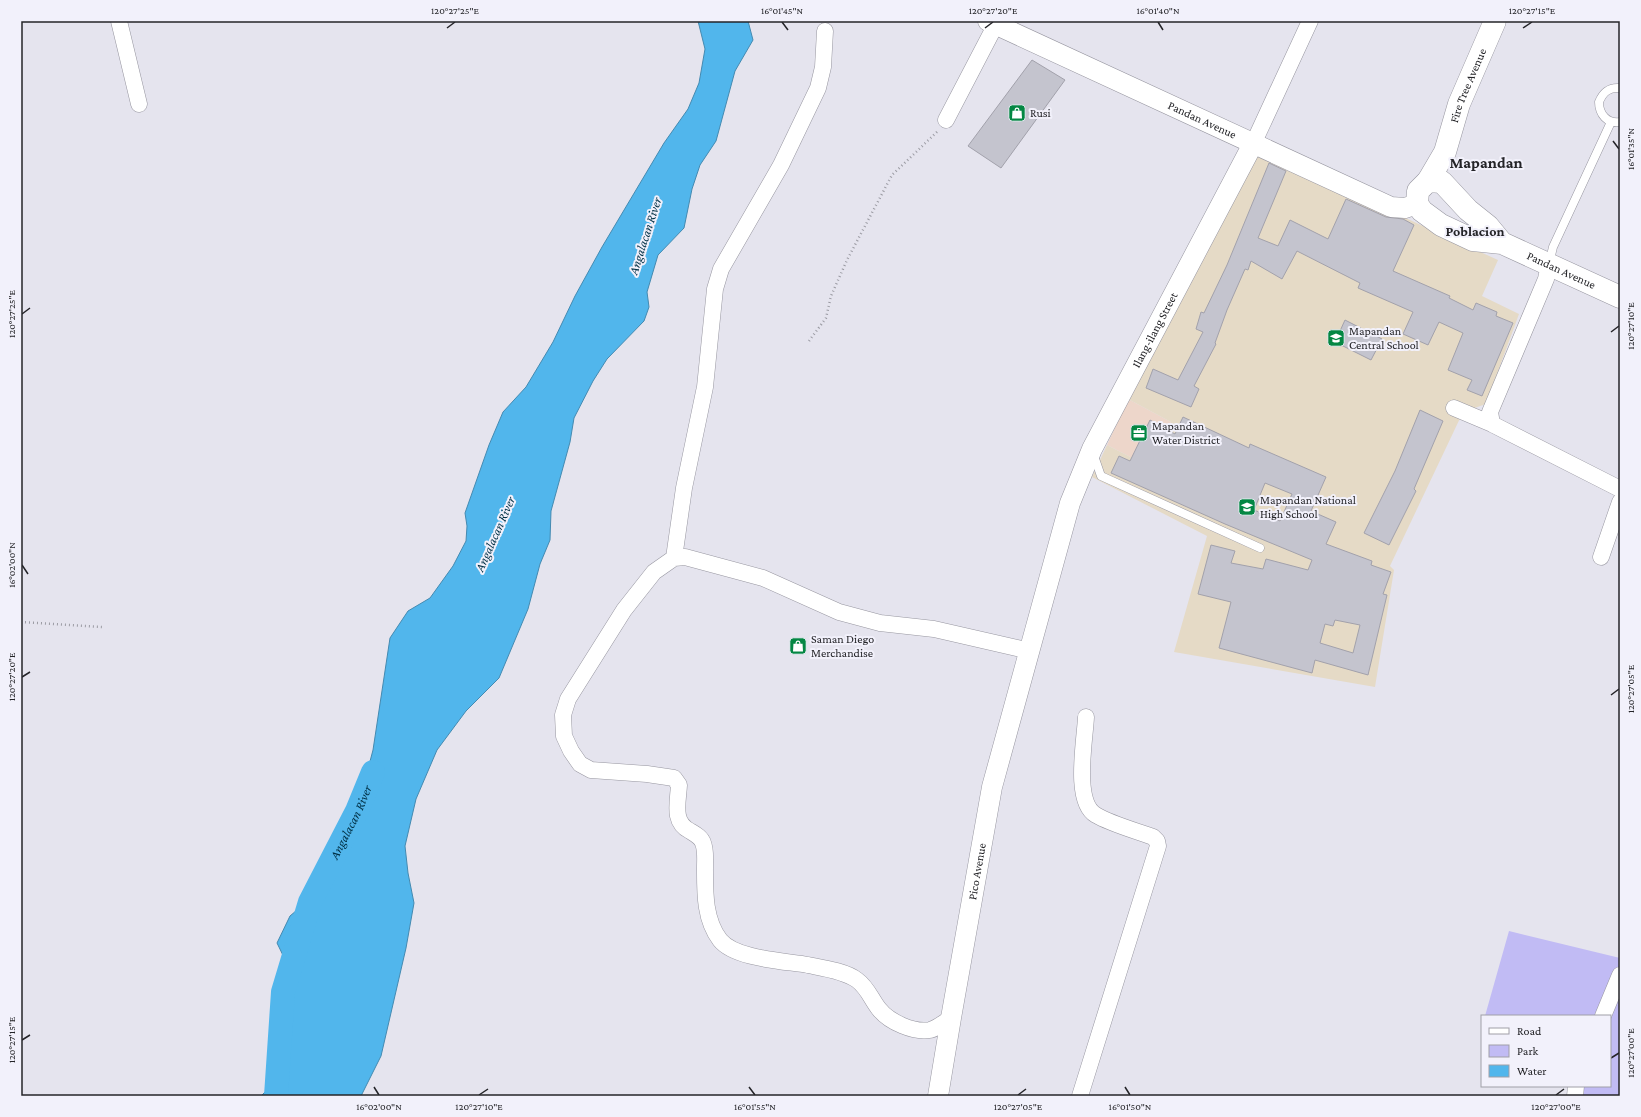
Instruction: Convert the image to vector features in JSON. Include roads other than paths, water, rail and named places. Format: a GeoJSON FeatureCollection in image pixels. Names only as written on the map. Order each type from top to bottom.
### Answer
{"type":"FeatureCollection","features":[{"type":"Feature","properties":{"kind":"main road","name":"Fire Tree Avenue"},"geometry":{"type":"LineString","coordinates":[[1441,185],[1445,152],[1459,104],[1495,21]]}},
{"type":"Feature","properties":{"kind":"main road","name":"Pandan Avenue"},"geometry":{"type":"LineString","coordinates":[[1441,185],[1488,226],[1502,243]]}},
{"type":"Feature","properties":{"kind":"main road","name":"Pandan Avenue"},"geometry":{"type":"LineString","coordinates":[[1421,209],[1434,216],[1446,211],[1452,203],[1441,185]]}},
{"type":"Feature","properties":{"kind":"main road"},"geometry":{"type":"LineString","coordinates":[[1421,209],[1418,190],[1441,185]]}},
{"type":"Feature","properties":{"kind":"main road","name":"Pandan Avenue"},"geometry":{"type":"LineString","coordinates":[[1421,209],[1441,225],[1473,240],[1502,243],[1620,297]]}},
{"type":"Feature","properties":{"kind":"street"},"geometry":{"type":"LineString","coordinates":[[119,21],[139,104]]}},
{"type":"Feature","properties":{"kind":"street","name":"Ilang-ilang Street"},"geometry":{"type":"LineString","coordinates":[[1030,651],[1070,503],[1092,449],[1254,142],[1310,21]]}},
{"type":"Feature","properties":{"kind":"street"},"geometry":{"type":"LineString","coordinates":[[946,120],[992,23]]}},
{"type":"Feature","properties":{"kind":"street","name":"Pandan Avenue"},"geometry":{"type":"LineString","coordinates":[[992,23],[1254,142],[1391,207],[1421,209]]}},
{"type":"Feature","properties":{"kind":"street"},"geometry":{"type":"LineString","coordinates":[[674,558],[684,488],[706,380],[715,289],[721,269],[781,165],[818,88],[823,67],[825,31]]}},
{"type":"Feature","properties":{"kind":"street"},"geometry":{"type":"LineString","coordinates":[[1492,424],[1490,412],[1546,280],[1549,265]]}},
{"type":"Feature","properties":{"kind":"street"},"geometry":{"type":"LineString","coordinates":[[1454,408],[1492,424],[1620,489]]}},
{"type":"Feature","properties":{"kind":"street"},"geometry":{"type":"LineString","coordinates":[[1600,557],[1620,502]]}},
{"type":"Feature","properties":{"kind":"street"},"geometry":{"type":"LineString","coordinates":[[951,1018],[937,1028],[929,1030],[902,1026],[889,1019],[878,1009],[864,986],[850,976],[815,966],[744,954],[730,949],[720,940],[709,918],[705,898],[705,850],[703,842],[699,837],[685,829],[677,817],[678,781],[674,778],[647,774],[591,770],[580,764],[571,751],[564,736],[562,715],[568,699],[624,610],[654,572],[674,558],[685,557],[763,578],[839,612],[880,623],[934,629],[1030,651]]}},
{"type":"Feature","properties":{"kind":"street","name":"Pico Avenue"},"geometry":{"type":"LineString","coordinates":[[938,1096],[992,787],[1030,651]]}},
{"type":"Feature","properties":{"kind":"street"},"geometry":{"type":"LineString","coordinates":[[1080,1096],[1130,930],[1158,846],[1157,840],[1154,837],[1095,815],[1086,805],[1082,787],[1086,717]]}},
{"type":"Feature","properties":{"kind":"street"},"geometry":{"type":"LineString","coordinates":[[1603,1015],[1620,975]]}},
{"type":"Feature","properties":{"kind":"lane"},"geometry":{"type":"LineString","coordinates":[[1620,88],[1610,89],[1605,92],[1599,102],[1601,114],[1611,122],[1620,122]]}},
{"type":"Feature","properties":{"kind":"lane"},"geometry":{"type":"LineString","coordinates":[[1549,265],[1553,247],[1611,122]]}},
{"type":"Feature","properties":{"kind":"lane"},"geometry":{"type":"LineString","coordinates":[[1092,449],[1101,476],[1260,548]]}},
{"type":"Feature","properties":{"kind":"water"},"geometry":{"type":"Polygon","coordinates":[[[698,21],[748,21],[753,40],[735,71],[716,141],[700,165],[692,189],[684,228],[658,255],[647,292],[649,307],[644,321],[607,359],[593,381],[574,418],[570,442],[551,511],[550,540],[540,564],[528,609],[499,678],[466,711],[437,750],[416,799],[405,846],[408,873],[414,903],[406,948],[381,1056],[361,1096],[261,1096],[274,1083],[288,1050],[295,980],[277,943],[290,916],[317,893],[331,853],[340,837],[353,826],[373,750],[390,638],[408,611],[430,598],[453,566],[466,541],[467,526],[465,513],[489,445],[503,412],[526,387],[553,342],[575,296],[602,247],[664,143],[688,109],[699,83],[705,49],[698,21]]]}},
{"type":"Feature","properties":{"kind":"waterway","name":"Angalacan River"},"geometry":{"type":"LineString","coordinates":[[276,1096],[283,992],[310,902],[357,811],[373,772]]}},
{"type":"Feature","properties":{"kind":"place","name":"Rusi"},"geometry":{"type":"Point","coordinates":[1017,113]}},
{"type":"Feature","properties":{"kind":"place","name":"Mapandan Central School"},"geometry":{"type":"Point","coordinates":[1336,338]}},
{"type":"Feature","properties":{"kind":"place","name":"Mapandan Water District"},"geometry":{"type":"Point","coordinates":[1139,433]}},
{"type":"Feature","properties":{"kind":"place","name":"Mapandan National High School"},"geometry":{"type":"Point","coordinates":[1247,507]}},
{"type":"Feature","properties":{"kind":"place","name":"Saman Diego Merchandise"},"geometry":{"type":"Point","coordinates":[798,646]}},
{"type":"Feature","properties":{"kind":"district","name":"Mapandan"},"geometry":{"type":"Point","coordinates":[1486,162]}},
{"type":"Feature","properties":{"kind":"district","name":"Poblacion"},"geometry":{"type":"Point","coordinates":[1475,231]}}]}
